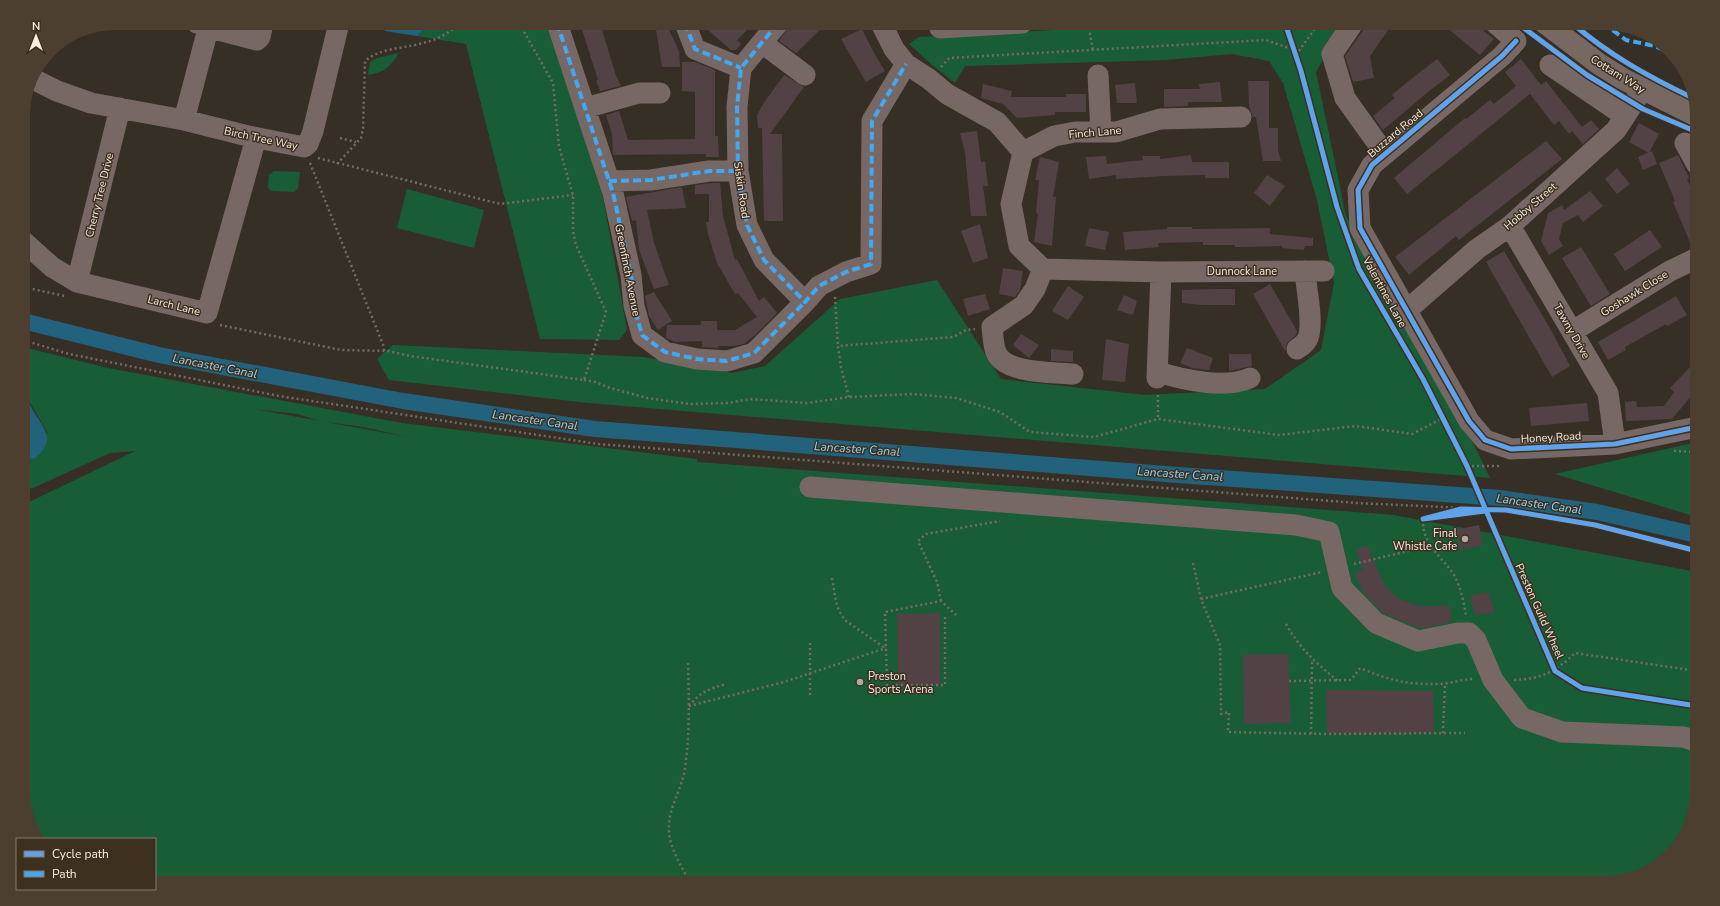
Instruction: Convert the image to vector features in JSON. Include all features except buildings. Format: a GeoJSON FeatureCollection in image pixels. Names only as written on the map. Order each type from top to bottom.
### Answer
{"type":"FeatureCollection","features":[{"type":"Feature","properties":{"kind":"main road","name":"Cottam Way"},"geometry":{"type":"LineString","coordinates":[[1553,30],[1599,64],[1642,90],[1690,113]]}},
{"type":"Feature","properties":{"kind":"street"},"geometry":{"type":"LineString","coordinates":[[184,120],[201,30]]}},
{"type":"Feature","properties":{"kind":"street"},"geometry":{"type":"LineString","coordinates":[[220,30],[257,40],[260,37],[262,30]]}},
{"type":"Feature","properties":{"kind":"street","name":"Birch Tree Way"},"geometry":{"type":"LineString","coordinates":[[37,81],[57,92],[91,103],[184,120],[305,151],[313,131],[337,30]]}},
{"type":"Feature","properties":{"kind":"street","name":"Greenfinch Avenue"},"geometry":{"type":"LineString","coordinates":[[559,30],[609,181],[631,275],[634,306],[642,335],[666,352],[697,359],[727,361],[754,353],[804,302]]}},
{"type":"Feature","properties":{"kind":"street"},"geometry":{"type":"LineString","coordinates":[[688,30],[696,48],[741,68],[772,30]]}},
{"type":"Feature","properties":{"kind":"street"},"geometry":{"type":"LineString","coordinates":[[885,30],[894,48],[906,64],[929,79],[947,94],[997,122],[1022,152],[1011,204],[1020,246],[1043,269],[1035,289],[1024,305],[992,327],[996,353],[1005,362],[1023,370],[1073,374]]}},
{"type":"Feature","properties":{"kind":"street","name":"Buzzard Road"},"geometry":{"type":"LineString","coordinates":[[1348,30],[1332,54],[1345,98],[1385,154]]}},
{"type":"Feature","properties":{"kind":"street","name":"Buzzard Road"},"geometry":{"type":"LineString","coordinates":[[1406,311],[1360,228],[1358,190],[1372,165],[1502,56],[1516,41],[1503,30]]}},
{"type":"Feature","properties":{"kind":"street"},"geometry":{"type":"LineString","coordinates":[[762,43],[805,75]]}},
{"type":"Feature","properties":{"kind":"street"},"geometry":{"type":"LineString","coordinates":[[804,302],[819,286],[846,272],[871,264],[872,122],[906,64]]}},
{"type":"Feature","properties":{"kind":"street"},"geometry":{"type":"LineString","coordinates":[[1550,65],[1625,116]]}},
{"type":"Feature","properties":{"kind":"street","name":"Siskin Road"},"geometry":{"type":"LineString","coordinates":[[741,68],[737,107],[738,171],[747,225],[764,260],[804,302]]}},
{"type":"Feature","properties":{"kind":"street"},"geometry":{"type":"LineString","coordinates":[[1098,75],[1101,132]]}},
{"type":"Feature","properties":{"kind":"street","name":"Hobby Street"},"geometry":{"type":"LineString","coordinates":[[1406,311],[1477,249],[1510,226],[1616,130],[1642,90]]}},
{"type":"Feature","properties":{"kind":"street"},"geometry":{"type":"LineString","coordinates":[[585,108],[639,93],[660,93]]}},
{"type":"Feature","properties":{"kind":"street","name":"Cherry Tree Drive"},"geometry":{"type":"LineString","coordinates":[[72,289],[120,108]]}},
{"type":"Feature","properties":{"kind":"street","name":"Finch Lane"},"geometry":{"type":"LineString","coordinates":[[1022,152],[1054,136],[1075,132],[1116,132],[1160,119],[1241,117]]}},
{"type":"Feature","properties":{"kind":"street","name":"Larch Lane"},"geometry":{"type":"LineString","coordinates":[[30,247],[52,267],[72,289],[208,313],[256,138]]}},
{"type":"Feature","properties":{"kind":"street"},"geometry":{"type":"LineString","coordinates":[[1685,143],[1690,152]]}},
{"type":"Feature","properties":{"kind":"street"},"geometry":{"type":"LineString","coordinates":[[609,181],[651,180],[709,171],[738,171]]}},
{"type":"Feature","properties":{"kind":"street","name":"Tawny Drive"},"geometry":{"type":"LineString","coordinates":[[1510,226],[1608,393],[1615,444]]}},
{"type":"Feature","properties":{"kind":"street","name":"Goshawk Close"},"geometry":{"type":"LineString","coordinates":[[1573,331],[1670,271],[1690,261]]}},
{"type":"Feature","properties":{"kind":"street","name":"Dunnock Lane"},"geometry":{"type":"LineString","coordinates":[[1043,269],[1161,272],[1314,271],[1308,337],[1303,345],[1297,349]]}},
{"type":"Feature","properties":{"kind":"street"},"geometry":{"type":"LineString","coordinates":[[1161,272],[1158,375],[1220,383],[1239,382],[1250,378]]}},
{"type":"Feature","properties":{"kind":"street","name":"Honey Road"},"geometry":{"type":"LineString","coordinates":[[1406,311],[1469,420],[1485,440],[1511,449],[1615,444],[1690,428]]}},
{"type":"Feature","properties":{"kind":"street"},"geometry":{"type":"LineString","coordinates":[[810,487],[1296,525],[1329,532],[1342,588],[1376,622],[1418,641],[1458,633],[1469,633],[1476,640],[1493,680],[1522,718],[1562,732],[1684,737],[1690,739]]}},
{"type":"Feature","properties":{"kind":"path"},"geometry":{"type":"LineString","coordinates":[[337,164],[361,138],[363,129],[365,61],[373,54],[424,43],[451,30]]}},
{"type":"Feature","properties":{"kind":"path"},"geometry":{"type":"LineString","coordinates":[[523,30],[553,82],[559,147],[573,195],[573,231],[576,245],[606,312],[584,380]]}},
{"type":"Feature","properties":{"kind":"path"},"geometry":{"type":"LineString","coordinates":[[1089,30],[1093,50]]}},
{"type":"Feature","properties":{"kind":"path"},"geometry":{"type":"LineString","coordinates":[[929,79],[949,58],[1266,40],[1295,52],[1312,30]]}},
{"type":"Feature","properties":{"kind":"path"},"geometry":{"type":"LineString","coordinates":[[340,138],[356,142]]}},
{"type":"Feature","properties":{"kind":"path"},"geometry":{"type":"LineString","coordinates":[[305,151],[337,164],[500,204],[573,195]]}},
{"type":"Feature","properties":{"kind":"path"},"geometry":{"type":"LineString","coordinates":[[305,151],[384,347],[384,351]]}},
{"type":"Feature","properties":{"kind":"path"},"geometry":{"type":"LineString","coordinates":[[828,281],[835,295],[841,368],[849,397]]}},
{"type":"Feature","properties":{"kind":"path"},"geometry":{"type":"LineString","coordinates":[[30,287],[72,289]]}},
{"type":"Feature","properties":{"kind":"path"},"geometry":{"type":"LineString","coordinates":[[217,324],[341,350],[384,351],[596,382],[607,387],[647,398],[690,404],[728,403],[750,399],[807,403],[849,397],[912,394],[956,398],[1000,412],[1030,432],[1094,437],[1158,419],[1279,435],[1356,426],[1412,434],[1442,418]]}},
{"type":"Feature","properties":{"kind":"path"},"geometry":{"type":"LineString","coordinates":[[838,346],[953,337],[966,330],[992,327]]}},
{"type":"Feature","properties":{"kind":"path"},"geometry":{"type":"LineString","coordinates":[[30,342],[69,354],[280,396],[598,444],[1462,512],[1506,510]]}},
{"type":"Feature","properties":{"kind":"path"},"geometry":{"type":"LineString","coordinates":[[1158,375],[1158,419]]}},
{"type":"Feature","properties":{"kind":"path"},"geometry":{"type":"LineString","coordinates":[[1439,411],[1446,424]]}},
{"type":"Feature","properties":{"kind":"path"},"geometry":{"type":"LineString","coordinates":[[1463,460],[1470,473]]}},
{"type":"Feature","properties":{"kind":"path"},"geometry":{"type":"LineString","coordinates":[[1483,505],[1489,519]]}},
{"type":"Feature","properties":{"kind":"path"},"geometry":{"type":"LineString","coordinates":[[1442,514],[1506,510],[1595,525],[1690,549]]}},
{"type":"Feature","properties":{"kind":"path"},"geometry":{"type":"LineString","coordinates":[[1430,518],[1422,519],[1429,546],[1454,575],[1464,601],[1469,633]]}},
{"type":"Feature","properties":{"kind":"path"},"geometry":{"type":"LineString","coordinates":[[956,615],[940,601],[937,582],[918,541],[926,534],[1004,520]]}},
{"type":"Feature","properties":{"kind":"path"},"geometry":{"type":"LineString","coordinates":[[1201,599],[1429,546]]}},
{"type":"Feature","properties":{"kind":"path"},"geometry":{"type":"LineString","coordinates":[[1193,564],[1201,599],[1220,645],[1220,714],[1229,712],[1228,732],[1311,734],[1465,734]]}},
{"type":"Feature","properties":{"kind":"path"},"geometry":{"type":"LineString","coordinates":[[832,578],[837,608],[841,616],[886,648]]}},
{"type":"Feature","properties":{"kind":"path"},"geometry":{"type":"LineString","coordinates":[[940,601],[885,612],[887,685],[945,685],[945,617]]}},
{"type":"Feature","properties":{"kind":"path"},"geometry":{"type":"LineString","coordinates":[[1286,624],[1296,643],[1312,660],[1338,681]]}},
{"type":"Feature","properties":{"kind":"path"},"geometry":{"type":"LineString","coordinates":[[810,643],[810,695]]}},
{"type":"Feature","properties":{"kind":"path"},"geometry":{"type":"LineString","coordinates":[[689,706],[784,682],[886,648]]}},
{"type":"Feature","properties":{"kind":"path"},"geometry":{"type":"LineString","coordinates":[[1289,681],[1312,682],[1351,680],[1360,668],[1405,684],[1445,683],[1466,679],[1529,679],[1555,671],[1575,653],[1690,670]]}},
{"type":"Feature","properties":{"kind":"path"},"geometry":{"type":"LineString","coordinates":[[1311,734],[1312,660]]}},
{"type":"Feature","properties":{"kind":"path"},"geometry":{"type":"LineString","coordinates":[[687,876],[674,850],[669,833],[670,812],[685,768],[689,706],[688,664]]}},
{"type":"Feature","properties":{"kind":"path"},"geometry":{"type":"LineString","coordinates":[[1443,734],[1445,683]]}},
{"type":"Feature","properties":{"kind":"path"},"geometry":{"type":"LineString","coordinates":[[689,706],[698,695],[703,692],[726,684]]}},
{"type":"Feature","properties":{"kind":"green space"},"geometry":{"type":"Polygon","coordinates":[[[423,30],[550,30],[603,197],[627,330],[619,340],[540,339],[466,44],[417,36],[423,30]]]}},
{"type":"Feature","properties":{"kind":"green space"},"geometry":{"type":"Polygon","coordinates":[[[1056,30],[1342,30],[1330,47],[1316,72],[1346,216],[1467,430],[1490,478],[588,403],[389,380],[377,359],[393,345],[644,357],[732,373],[765,366],[840,299],[937,280],[1001,379],[1145,395],[1265,389],[1321,350],[1334,283],[1317,200],[1283,83],[1269,61],[1232,54],[1166,60],[965,66],[955,83],[909,44],[919,37],[1056,30]]]}},
{"type":"Feature","properties":{"kind":"green space"},"geometry":{"type":"Polygon","coordinates":[[[399,53],[383,71],[368,75],[370,62],[377,58],[399,53]]]}},
{"type":"Feature","properties":{"kind":"green space"},"geometry":{"type":"Polygon","coordinates":[[[274,171],[300,172],[298,189],[294,192],[272,191],[268,188],[269,175],[274,171]]]}},
{"type":"Feature","properties":{"kind":"green space"},"geometry":{"type":"Polygon","coordinates":[[[407,189],[484,210],[474,248],[397,228],[407,189]]]}},
{"type":"Feature","properties":{"kind":"green space","name":"Preston Sports Arena"},"geometry":{"type":"Polygon","coordinates":[[[30,349],[108,368],[402,423],[697,459],[697,462],[1394,515],[1690,571],[1690,791],[1686,819],[1676,838],[1657,859],[1638,870],[1605,876],[156,876],[156,838],[44,838],[34,819],[30,797],[30,502],[135,451],[110,453],[30,489],[30,458],[34,459],[47,432],[30,402],[30,349]],[[254,409],[318,421],[298,414],[254,409]],[[323,422],[408,437],[363,427],[323,422]]]}},
{"type":"Feature","properties":{"kind":"green space"},"geometry":{"type":"Polygon","coordinates":[[[1690,444],[1690,515],[1555,474],[1690,444]]]}},
{"type":"Feature","properties":{"kind":"water"},"geometry":{"type":"Polygon","coordinates":[[[385,30],[423,30],[417,36],[385,30]]]}},
{"type":"Feature","properties":{"kind":"water"},"geometry":{"type":"Polygon","coordinates":[[[30,404],[47,436],[46,443],[42,451],[34,459],[30,458],[30,404]]]}},
{"type":"Feature","properties":{"kind":"waterway","name":"Lancaster Canal"},"geometry":{"type":"LineString","coordinates":[[30,323],[159,355],[403,401],[595,429],[1165,474],[1500,498],[1597,512],[1690,533]]}},
{"type":"Feature","properties":{"kind":"marked path"},"geometry":{"type":"LineString","coordinates":[[559,30],[613,193],[631,275],[634,306],[642,335],[665,352],[697,359],[727,361],[754,353],[805,302]]}},
{"type":"Feature","properties":{"kind":"marked path"},"geometry":{"type":"LineString","coordinates":[[688,30],[695,49],[741,68]]}},
{"type":"Feature","properties":{"kind":"marked path"},"geometry":{"type":"LineString","coordinates":[[772,30],[741,68],[737,107],[738,171],[747,225],[764,260],[805,302],[819,286],[846,272],[871,264],[872,121],[906,64]]}},
{"type":"Feature","properties":{"kind":"marked path"},"geometry":{"type":"LineString","coordinates":[[1614,31],[1626,40],[1654,46]]}},
{"type":"Feature","properties":{"kind":"marked path"},"geometry":{"type":"LineString","coordinates":[[609,181],[651,180],[709,171],[738,171]]}},
{"type":"Feature","properties":{"kind":"cycle path","name":"Valentines Lane"},"geometry":{"type":"LineString","coordinates":[[1287,30],[1301,71],[1337,207],[1359,269],[1423,379],[1467,466],[1555,671],[1582,688],[1690,705]]}},
{"type":"Feature","properties":{"kind":"cycle path"},"geometry":{"type":"LineString","coordinates":[[1526,30],[1587,75],[1643,109],[1690,129]]}},
{"type":"Feature","properties":{"kind":"cycle path"},"geometry":{"type":"LineString","coordinates":[[1580,30],[1630,65],[1688,95]]}},
{"type":"Feature","properties":{"kind":"cycle path","name":"Valentines Lane"},"geometry":{"type":"LineString","coordinates":[[1516,41],[1502,56],[1372,165],[1358,190],[1360,228],[1469,421],[1485,440],[1511,449],[1615,444],[1690,428]]}},
{"type":"Feature","properties":{"kind":"cycle path"},"geometry":{"type":"LineString","coordinates":[[1485,511],[1423,519],[1461,509],[1506,510],[1595,525],[1690,549]]}},
{"type":"Feature","properties":{"kind":"place","name":"Final Whistle Cafe"},"geometry":{"type":"Point","coordinates":[1465,539]}},
{"type":"Feature","properties":{"kind":"place","name":"Preston Sports Arena"},"geometry":{"type":"Point","coordinates":[860,682]}}]}
